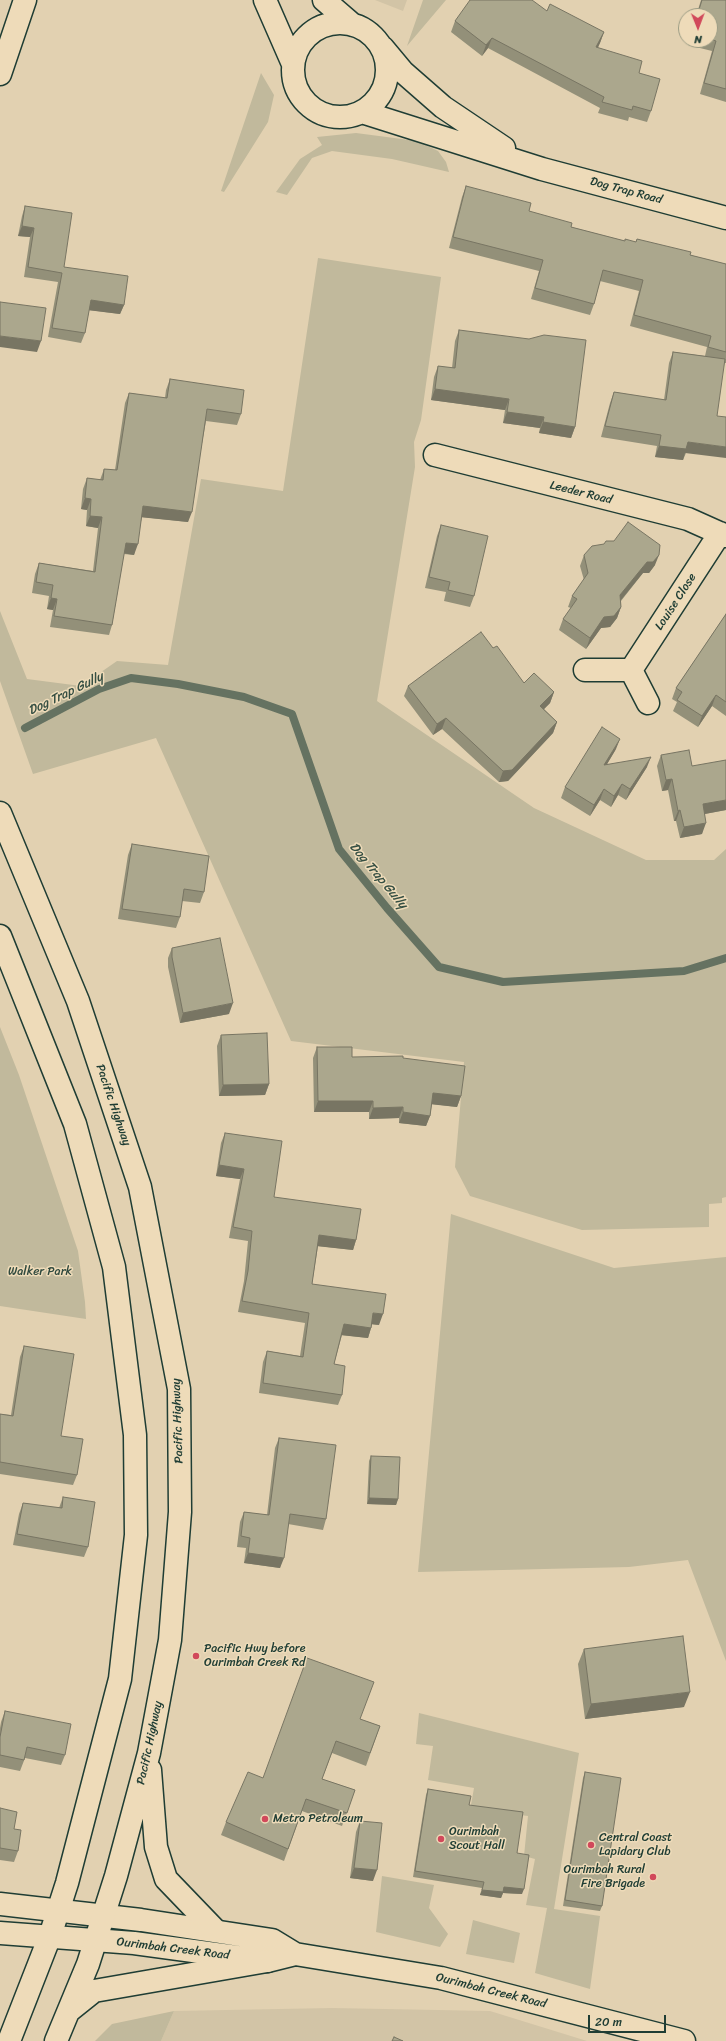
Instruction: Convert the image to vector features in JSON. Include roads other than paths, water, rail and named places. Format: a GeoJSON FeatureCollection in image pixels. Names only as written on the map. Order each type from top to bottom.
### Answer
{"type":"FeatureCollection","features":[{"type":"Feature","properties":{"kind":"main road"},"geometry":{"type":"LineString","coordinates":[[0,74],[25,0]]}},
{"type":"Feature","properties":{"kind":"main road"},"geometry":{"type":"LineString","coordinates":[[265,0],[293,64],[296,87],[299,94],[310,106],[322,113],[335,117],[349,117],[362,112],[374,103],[383,90],[387,76],[387,61],[381,46],[365,29],[353,25],[337,23],[322,27],[308,36],[298,48],[293,64]]}},
{"type":"Feature","properties":{"kind":"main road"},"geometry":{"type":"LineString","coordinates":[[324,0],[353,25]]}},
{"type":"Feature","properties":{"kind":"main road","name":"Dog Trap Road"},"geometry":{"type":"LineString","coordinates":[[381,46],[403,72],[443,107],[526,164]]}},
{"type":"Feature","properties":{"kind":"main road","name":"Dog Trap Road"},"geometry":{"type":"LineString","coordinates":[[362,112],[526,164],[726,218]]}},
{"type":"Feature","properties":{"kind":"main road","name":"Leeder Road"},"geometry":{"type":"LineString","coordinates":[[434,455],[688,518],[723,534]]}},
{"type":"Feature","properties":{"kind":"main road","name":"Louise Close"},"geometry":{"type":"LineString","coordinates":[[631,670],[723,534]]}},
{"type":"Feature","properties":{"kind":"main road"},"geometry":{"type":"LineString","coordinates":[[585,670],[631,670],[648,703]]}},
{"type":"Feature","properties":{"kind":"main road","name":"Pacific Highway"},"geometry":{"type":"LineString","coordinates":[[0,813],[78,1001],[140,1187],[179,1389],[180,1512],[170,1640],[149,1753],[104,1916],[69,2011],[56,2041]]}},
{"type":"Feature","properties":{"kind":"main road"},"geometry":{"type":"LineString","coordinates":[[0,936],[75,1124],[114,1267],[135,1435],[136,1535],[120,1679],[67,1883],[50,1936],[9,2041]]}},
{"type":"Feature","properties":{"kind":"main road"},"geometry":{"type":"LineString","coordinates":[[149,1753],[156,1847],[166,1880],[216,1931]]}},
{"type":"Feature","properties":{"kind":"main road","name":"Ourimbah Creek Road"},"geometry":{"type":"LineString","coordinates":[[0,1904],[104,1916],[272,1940],[295,1954],[441,1978],[684,2041]]}},
{"type":"Feature","properties":{"kind":"main road","name":"Ourimbah Creek Road"},"geometry":{"type":"LineString","coordinates":[[0,1933],[134,1943],[267,1961],[295,1954]]}},
{"type":"Feature","properties":{"kind":"main road"},"geometry":{"type":"LineString","coordinates":[[69,2011],[94,1991],[267,1961]]}},
{"type":"Feature","properties":{"kind":"main road"},"geometry":{"type":"LineString","coordinates":[[0,2036],[0,2041]]}},
{"type":"Feature","properties":{"kind":"waterway","name":"Dog Trap Gully"},"geometry":{"type":"LineString","coordinates":[[25,728],[99,689],[131,678],[178,684],[244,697],[292,714],[339,849],[387,908],[439,967],[503,982],[684,971],[726,958]]}},
{"type":"Feature","properties":{"kind":"place","name":"Pacific Hwy before Ourimbah Creek Rd"},"geometry":{"type":"Point","coordinates":[196,1656]}},
{"type":"Feature","properties":{"kind":"place","name":"Metro Petroleum"},"geometry":{"type":"Point","coordinates":[265,1819]}},
{"type":"Feature","properties":{"kind":"place","name":"Ourimbah Scout Hall"},"geometry":{"type":"Point","coordinates":[441,1839]}},
{"type":"Feature","properties":{"kind":"place","name":"Central Coast Lapidary Club"},"geometry":{"type":"Point","coordinates":[591,1845]}},
{"type":"Feature","properties":{"kind":"place","name":"Ourimbah Rural Fire Brigade"},"geometry":{"type":"Point","coordinates":[653,1877]}},
{"type":"Feature","properties":{"kind":"park label","name":"Walker Park"},"geometry":{"type":"Point","coordinates":[40,1272]}}]}
